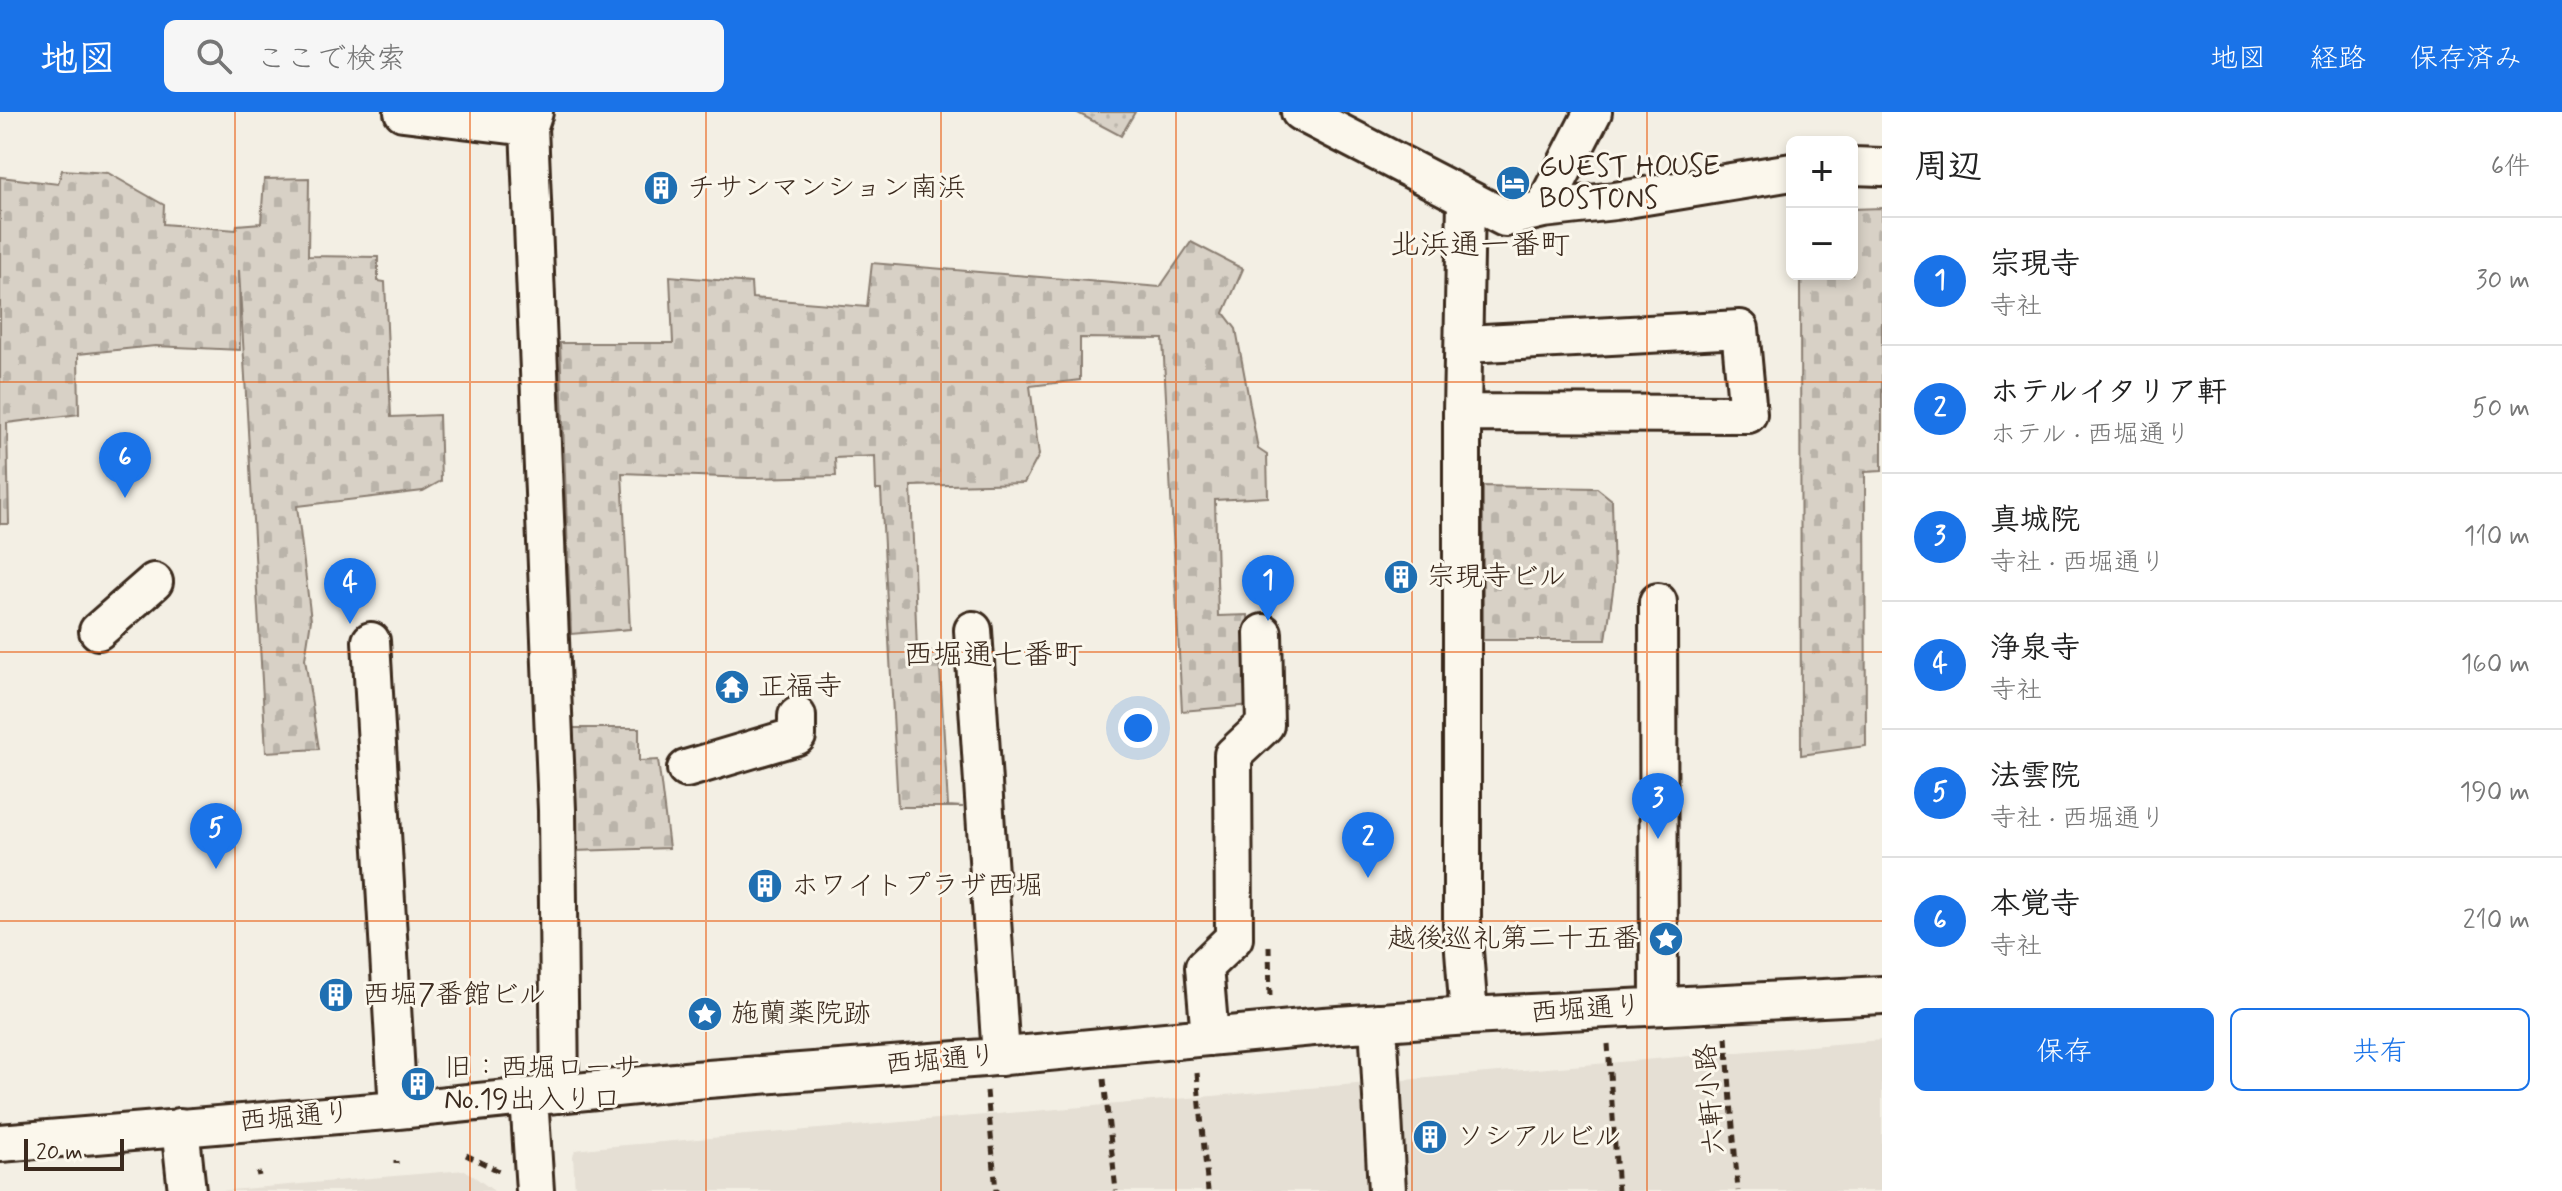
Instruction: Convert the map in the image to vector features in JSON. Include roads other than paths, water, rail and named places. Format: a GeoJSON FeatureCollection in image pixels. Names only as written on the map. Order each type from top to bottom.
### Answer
{"type":"FeatureCollection","features":[{"type":"Feature","properties":{"kind":"street"},"geometry":{"type":"LineString","coordinates":[[403,112],[531,119],[557,810],[545,1095],[520,1182]]}},
{"type":"Feature","properties":{"kind":"street"},"geometry":{"type":"LineString","coordinates":[[1300,112],[1505,218],[1543,209],[1615,201],[1786,173]]}},
{"type":"Feature","properties":{"kind":"street"},"geometry":{"type":"LineString","coordinates":[[1543,209],[1593,112]]}},
{"type":"Feature","properties":{"kind":"street"},"geometry":{"type":"LineString","coordinates":[[1858,166],[1882,167]]}},
{"type":"Feature","properties":{"kind":"street"},"geometry":{"type":"LineString","coordinates":[[1466,200],[1466,344],[1462,413],[1462,924],[1469,1016]]}},
{"type":"Feature","properties":{"kind":"street"},"geometry":{"type":"LineString","coordinates":[[1462,413],[1748,414],[1740,329],[1466,344]]}},
{"type":"Feature","properties":{"kind":"street"},"geometry":{"type":"LineString","coordinates":[[98,631],[154,582]]}},
{"type":"Feature","properties":{"kind":"street"},"geometry":{"type":"LineString","coordinates":[[1658,602],[1659,1005]]}},
{"type":"Feature","properties":{"kind":"street"},"geometry":{"type":"LineString","coordinates":[[973,630],[992,1058]]}},
{"type":"Feature","properties":{"kind":"street"},"geometry":{"type":"LineString","coordinates":[[1202,1038],[1204,967],[1234,938],[1233,755],[1265,725],[1263,633]]}},
{"type":"Feature","properties":{"kind":"street"},"geometry":{"type":"LineString","coordinates":[[371,641],[398,1110]]}},
{"type":"Feature","properties":{"kind":"street"},"geometry":{"type":"LineString","coordinates":[[686,769],[797,736],[797,716]]}},
{"type":"Feature","properties":{"kind":"street","name":"西堀通り"},"geometry":{"type":"LineString","coordinates":[[0,1143],[1378,1022],[1882,995]]}},
{"type":"Feature","properties":{"kind":"street"},"geometry":{"type":"LineString","coordinates":[[1378,1022],[1387,1191]]}},
{"type":"Feature","properties":{"kind":"street"},"geometry":{"type":"LineString","coordinates":[[180,1127],[187,1191]]}},
{"type":"Feature","properties":{"kind":"place","name":"GUEST HOUSE BOSTONS"},"geometry":{"type":"Point","coordinates":[1513,183]}},
{"type":"Feature","properties":{"kind":"place","name":"チサンマンション南浜"},"geometry":{"type":"Point","coordinates":[661,188]}},
{"type":"Feature","properties":{"kind":"place","name":"本覚寺"},"geometry":{"type":"Point","coordinates":[125,498]}},
{"type":"Feature","properties":{"kind":"place","name":"宗現寺ビル"},"geometry":{"type":"Point","coordinates":[1401,577]}},
{"type":"Feature","properties":{"kind":"place","name":"宗現寺"},"geometry":{"type":"Point","coordinates":[1268,621]}},
{"type":"Feature","properties":{"kind":"place","name":"浄泉寺"},"geometry":{"type":"Point","coordinates":[350,624]}},
{"type":"Feature","properties":{"kind":"place","name":"正福寺"},"geometry":{"type":"Point","coordinates":[732,687]}},
{"type":"Feature","properties":{"kind":"place","name":"真城院"},"geometry":{"type":"Point","coordinates":[1658,839]}},
{"type":"Feature","properties":{"kind":"place","name":"法雲院"},"geometry":{"type":"Point","coordinates":[216,869]}},
{"type":"Feature","properties":{"kind":"place","name":"ホテルイタリア軒"},"geometry":{"type":"Point","coordinates":[1368,878]}},
{"type":"Feature","properties":{"kind":"place","name":"ホワイトプラザ西堀"},"geometry":{"type":"Point","coordinates":[765,886]}},
{"type":"Feature","properties":{"kind":"place","name":"越後巡礼第二十五番"},"geometry":{"type":"Point","coordinates":[1666,939]}},
{"type":"Feature","properties":{"kind":"place","name":"西堀7番館ビル"},"geometry":{"type":"Point","coordinates":[336,995]}},
{"type":"Feature","properties":{"kind":"place","name":"施蘭薬院跡"},"geometry":{"type":"Point","coordinates":[705,1014]}},
{"type":"Feature","properties":{"kind":"place","name":"旧：西堀ローサ No.19出入り口"},"geometry":{"type":"Point","coordinates":[418,1084]}},
{"type":"Feature","properties":{"kind":"place","name":"ソシアルビル"},"geometry":{"type":"Point","coordinates":[1430,1137]}},
{"type":"Feature","properties":{"kind":"district","name":"北浜通一番町"},"geometry":{"type":"Point","coordinates":[1480,245]}},
{"type":"Feature","properties":{"kind":"district","name":"西堀通七番町"},"geometry":{"type":"Point","coordinates":[993,655]}}]}
